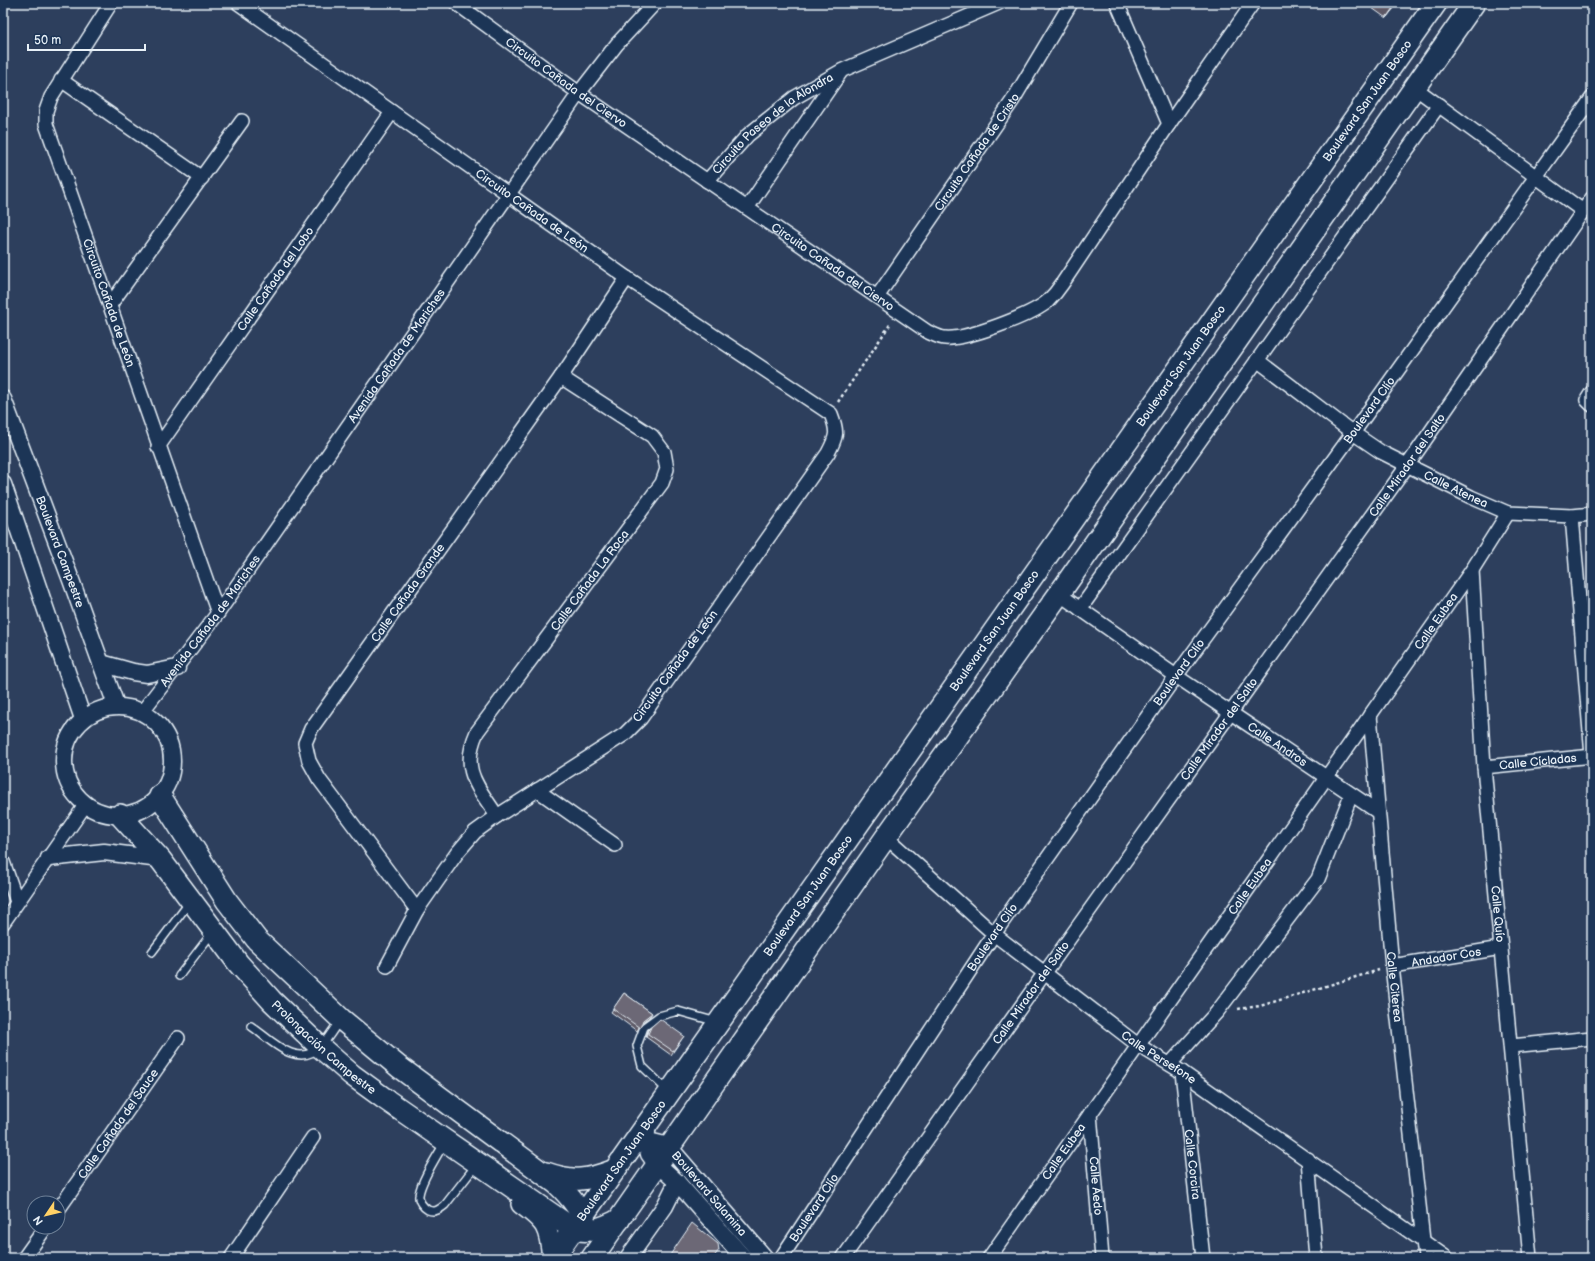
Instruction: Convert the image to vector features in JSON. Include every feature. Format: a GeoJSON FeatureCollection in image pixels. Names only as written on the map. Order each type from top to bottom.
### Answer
{"type":"FeatureCollection","features":[{"type":"Feature","properties":{"kind":"main road","name":"Boulevard San Juan Bosco"},"geometry":{"type":"LineString","coordinates":[[552,1258],[581,1225],[615,1170],[637,1146],[654,1114],[669,1092],[1436,3]]}},
{"type":"Feature","properties":{"kind":"main road"},"geometry":{"type":"LineString","coordinates":[[592,1258],[886,837],[1059,594],[1474,3]]}},
{"type":"Feature","properties":{"kind":"main road"},"geometry":{"type":"LineString","coordinates":[[160,796],[227,901],[257,940],[341,1019],[399,1066],[540,1171],[567,1193],[581,1225],[589,1258]]}},
{"type":"Feature","properties":{"kind":"main road","name":"Prolongación Campestre"},"geometry":{"type":"LineString","coordinates":[[120,815],[160,859],[238,963],[272,1001],[320,1047],[352,1075],[480,1166],[581,1225]]}},
{"type":"Feature","properties":{"kind":"main road"},"geometry":{"type":"LineString","coordinates":[[654,1114],[658,1136],[664,1141],[672,1143]]}},
{"type":"Feature","properties":{"kind":"main road"},"geometry":{"type":"LineString","coordinates":[[480,1166],[494,1184],[538,1217],[546,1225],[550,1237],[552,1258]]}},
{"type":"Feature","properties":{"kind":"main road"},"geometry":{"type":"LineString","coordinates":[[540,1171],[567,1180],[578,1180],[592,1178],[615,1170]]}},
{"type":"Feature","properties":{"kind":"main road"},"geometry":{"type":"LineString","coordinates":[[581,1225],[599,1230],[619,1220]]}},
{"type":"Feature","properties":{"kind":"street","name":"Circuito Cañada de León"},"geometry":{"type":"LineString","coordinates":[[111,3],[61,80],[46,111],[46,124],[218,614]]}},
{"type":"Feature","properties":{"kind":"street","name":"Circuito Cañada de León"},"geometry":{"type":"LineString","coordinates":[[238,3],[509,193],[627,278],[830,414],[836,427],[836,437],[828,453],[641,718],[625,734],[496,816],[475,832],[457,853],[417,910],[387,966]]}},
{"type":"Feature","properties":{"kind":"street","name":"Circuito Cañada del Ciervo"},"geometry":{"type":"LineString","coordinates":[[456,3],[471,7],[579,93],[898,312],[928,332],[944,338],[959,338],[1028,313],[1048,301],[1062,284],[1169,124],[1253,3]]}},
{"type":"Feature","properties":{"kind":"street","name":"Avenida Cañada de Mariches"},"geometry":{"type":"LineString","coordinates":[[142,712],[218,614],[579,93],[617,44],[655,3]]}},
{"type":"Feature","properties":{"kind":"street","name":"Circuito Paseo de la Alondra"},"geometry":{"type":"LineString","coordinates":[[707,181],[748,135],[794,98],[842,70],[1000,3]]}},
{"type":"Feature","properties":{"kind":"street","name":"Circuito Cañada de Cristo"},"geometry":{"type":"LineString","coordinates":[[877,297],[1013,100],[1071,3]]}},
{"type":"Feature","properties":{"kind":"street"},"geometry":{"type":"LineString","coordinates":[[1117,3],[1169,124]]}},
{"type":"Feature","properties":{"kind":"street","name":"Circuito Paseo de la Alondra"},"geometry":{"type":"LineString","coordinates":[[747,208],[842,70]]}},
{"type":"Feature","properties":{"kind":"street"},"geometry":{"type":"LineString","coordinates":[[61,80],[202,178]]}},
{"type":"Feature","properties":{"kind":"street"},"geometry":{"type":"LineString","coordinates":[[1415,88],[1583,211]]}},
{"type":"Feature","properties":{"kind":"street","name":"Boulevard Clío"},"geometry":{"type":"LineString","coordinates":[[780,1258],[994,934],[1176,676],[1353,433],[1592,98]]}},
{"type":"Feature","properties":{"kind":"street"},"geometry":{"type":"LineString","coordinates":[[1080,609],[1439,105]]}},
{"type":"Feature","properties":{"kind":"street","name":"Calle Cañada del Lobo"},"geometry":{"type":"LineString","coordinates":[[158,446],[392,112]]}},
{"type":"Feature","properties":{"kind":"street"},"geometry":{"type":"LineString","coordinates":[[110,306],[242,121]]}},
{"type":"Feature","properties":{"kind":"street","name":"Calle Mirador del Salto"},"geometry":{"type":"LineString","coordinates":[[844,1258],[1044,974],[1406,466],[1592,198]]}},
{"type":"Feature","properties":{"kind":"street","name":"Calle Cañada Grande"},"geometry":{"type":"LineString","coordinates":[[417,910],[319,779],[309,761],[305,744],[311,729],[561,377],[627,278]]}},
{"type":"Feature","properties":{"kind":"street","name":"Calle Atenea"},"geometry":{"type":"LineString","coordinates":[[1257,360],[1353,433],[1381,452],[1406,466],[1508,513],[1572,516],[1592,514]]}},
{"type":"Feature","properties":{"kind":"street","name":"Calle Cañada La Roca"},"geometry":{"type":"LineString","coordinates":[[496,816],[475,783],[469,765],[470,748],[478,732],[662,483],[667,469],[664,452],[652,436],[561,377]]}},
{"type":"Feature","properties":{"kind":"street"},"geometry":{"type":"LineString","coordinates":[[1592,392],[1587,400],[1592,405]]}},
{"type":"Feature","properties":{"kind":"street","name":"Boulevard Campestre"},"geometry":{"type":"LineString","coordinates":[[3,399],[116,705]]}},
{"type":"Feature","properties":{"kind":"street"},"geometry":{"type":"LineString","coordinates":[[3,484],[83,719]]}},
{"type":"Feature","properties":{"kind":"street","name":"Calle Eubea"},"geometry":{"type":"LineString","coordinates":[[989,1258],[1472,570],[1508,513]]}},
{"type":"Feature","properties":{"kind":"street"},"geometry":{"type":"LineString","coordinates":[[1572,516],[1592,756]]}},
{"type":"Feature","properties":{"kind":"street","name":"Calle Quío"},"geometry":{"type":"LineString","coordinates":[[1472,570],[1484,767],[1530,1258]]}},
{"type":"Feature","properties":{"kind":"street","name":"Calle Andros"},"geometry":{"type":"LineString","coordinates":[[1059,594],[1230,713],[1378,812]]}},
{"type":"Feature","properties":{"kind":"street"},"geometry":{"type":"LineString","coordinates":[[101,663],[133,672],[147,674],[177,668]]}},
{"type":"Feature","properties":{"kind":"street"},"geometry":{"type":"LineString","coordinates":[[116,705],[142,712],[154,720],[165,733],[171,748],[172,765],[169,781],[160,796],[142,810],[120,815],[102,813],[86,804],[72,790],[65,772],[64,752],[71,734],[83,719],[97,710],[116,705]]}},
{"type":"Feature","properties":{"kind":"street","name":"Calle Citerea"},"geometry":{"type":"LineString","coordinates":[[1370,714],[1392,966],[1425,1258]]}},
{"type":"Feature","properties":{"kind":"street","name":"Calle Cícladas"},"geometry":{"type":"LineString","coordinates":[[1484,767],[1592,756]]}},
{"type":"Feature","properties":{"kind":"street"},"geometry":{"type":"LineString","coordinates":[[537,790],[615,845]]}},
{"type":"Feature","properties":{"kind":"street"},"geometry":{"type":"LineString","coordinates":[[1170,1064],[1217,1012],[1318,879],[1351,795]]}},
{"type":"Feature","properties":{"kind":"street"},"geometry":{"type":"LineString","coordinates":[[3,923],[86,804]]}},
{"type":"Feature","properties":{"kind":"street","name":"Calle Persefone"},"geometry":{"type":"LineString","coordinates":[[886,837],[994,934],[1138,1045],[1182,1072],[1448,1258]]}},
{"type":"Feature","properties":{"kind":"street"},"geometry":{"type":"LineString","coordinates":[[49,858],[104,852],[160,859]]}},
{"type":"Feature","properties":{"kind":"street"},"geometry":{"type":"LineString","coordinates":[[3,862],[17,902]]}},
{"type":"Feature","properties":{"kind":"street","name":"Andador Cos"},"geometry":{"type":"LineString","coordinates":[[1392,966],[1501,948]]}},
{"type":"Feature","properties":{"kind":"street","name":"Calle Cañada del Sauce"},"geometry":{"type":"LineString","coordinates":[[66,1199],[178,1038]]}},
{"type":"Feature","properties":{"kind":"street"},"geometry":{"type":"LineString","coordinates":[[1511,1046],[1592,1038]]}},
{"type":"Feature","properties":{"kind":"street","name":"Calle Corcira"},"geometry":{"type":"LineString","coordinates":[[1182,1072],[1203,1258]]}},
{"type":"Feature","properties":{"kind":"street","name":"Calle Aedo"},"geometry":{"type":"LineString","coordinates":[[1090,1114],[1102,1258]]}},
{"type":"Feature","properties":{"kind":"street"},"geometry":{"type":"LineString","coordinates":[[231,1258],[313,1137]]}},
{"type":"Feature","properties":{"kind":"street"},"geometry":{"type":"LineString","coordinates":[[637,1146],[656,1142],[672,1143]]}},
{"type":"Feature","properties":{"kind":"street","name":"Boulevard Salamina"},"geometry":{"type":"LineString","coordinates":[[672,1143],[765,1258]]}},
{"type":"Feature","properties":{"kind":"street"},"geometry":{"type":"LineString","coordinates":[[637,1146],[649,1154],[657,1165]]}},
{"type":"Feature","properties":{"kind":"street"},"geometry":{"type":"LineString","coordinates":[[1308,1160],[1316,1258]]}},
{"type":"Feature","properties":{"kind":"street","name":"Boulevard Salamina"},"geometry":{"type":"LineString","coordinates":[[657,1165],[677,1182],[744,1258]]}},
{"type":"Feature","properties":{"kind":"street"},"geometry":{"type":"LineString","coordinates":[[628,1258],[665,1206],[677,1182]]}},
{"type":"Feature","properties":{"kind":"street"},"geometry":{"type":"LineString","coordinates":[[718,1228],[728,1258]]}},
{"type":"Feature","properties":{"kind":"street"},"geometry":{"type":"LineString","coordinates":[[24,1258],[40,1235]]}},
{"type":"Feature","properties":{"kind":"lane"},"geometry":{"type":"LineString","coordinates":[[152,952],[191,901]]}},
{"type":"Feature","properties":{"kind":"lane"},"geometry":{"type":"LineString","coordinates":[[180,976],[213,931]]}},
{"type":"Feature","properties":{"kind":"lane"},"geometry":{"type":"LineString","coordinates":[[669,1092],[642,1066],[637,1046],[644,1027],[659,1016],[678,1011],[719,1023]]}},
{"type":"Feature","properties":{"kind":"lane"},"geometry":{"type":"LineString","coordinates":[[251,1026],[290,1055],[306,1055],[320,1047],[341,1019]]}},
{"type":"Feature","properties":{"kind":"lane"},"geometry":{"type":"LineString","coordinates":[[445,1142],[421,1187],[418,1197],[422,1206],[430,1211],[438,1211],[480,1166]]}},
{"type":"Feature","properties":{"kind":"path"},"geometry":{"type":"LineString","coordinates":[[830,414],[898,312]]}},
{"type":"Feature","properties":{"kind":"path"},"geometry":{"type":"LineString","coordinates":[[1217,1012],[1260,1006],[1392,966]]}},
{"type":"Feature","properties":{"kind":"building"},"geometry":{"type":"Polygon","coordinates":[[[1386,3],[1397,3],[1393,8],[1386,3]]]}},
{"type":"Feature","properties":{"kind":"building"},"geometry":{"type":"Polygon","coordinates":[[[624,993],[652,1013],[643,1020],[640,1028],[613,1009],[624,993]]]}},
{"type":"Feature","properties":{"kind":"building"},"geometry":{"type":"Polygon","coordinates":[[[660,1019],[684,1036],[673,1051],[648,1034],[651,1027],[660,1019]]]}},
{"type":"Feature","properties":{"kind":"building"},"geometry":{"type":"Polygon","coordinates":[[[692,1223],[718,1244],[719,1250],[713,1258],[668,1258],[692,1223]]]}}]}
